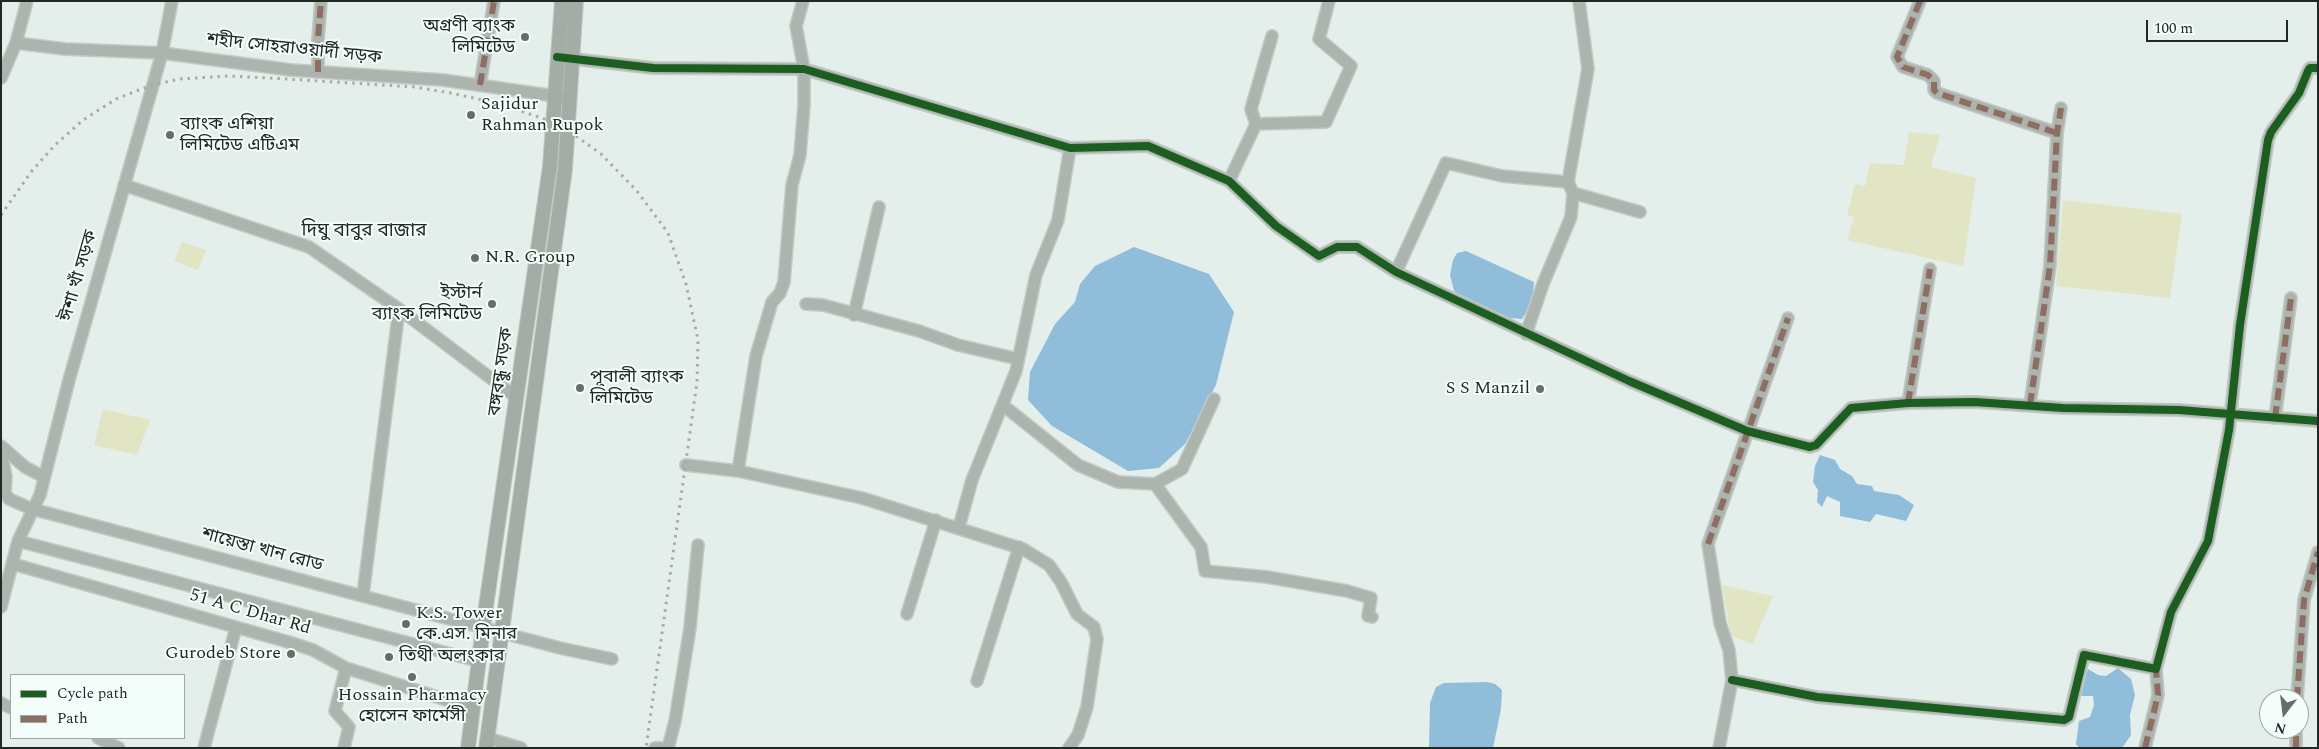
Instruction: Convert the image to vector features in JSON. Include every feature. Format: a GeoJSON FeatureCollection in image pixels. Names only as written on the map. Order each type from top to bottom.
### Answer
{"type":"FeatureCollection","features":[{"type":"Feature","properties":{"kind":"main road","name":"বঙ্গবন্ধু সড়ক"},"geometry":{"type":"LineString","coordinates":[[486,743],[563,178],[562,97],[557,57],[562,1]]}},
{"type":"Feature","properties":{"kind":"main road","name":"বঙ্গবন্ধু সড়ক"},"geometry":{"type":"LineString","coordinates":[[468,748],[478,661],[550,166],[562,97],[571,59],[576,1]]}},
{"type":"Feature","properties":{"kind":"street"},"geometry":{"type":"LineString","coordinates":[[1,78],[16,43],[26,1]]}},
{"type":"Feature","properties":{"kind":"street","name":"ঈশা খাঁ সড়ক"},"geometry":{"type":"LineString","coordinates":[[1,607],[18,541],[40,495],[69,380],[162,53],[172,1]]}},
{"type":"Feature","properties":{"kind":"street"},"geometry":{"type":"LineString","coordinates":[[318,72],[321,1]]}},
{"type":"Feature","properties":{"kind":"street"},"geometry":{"type":"LineString","coordinates":[[480,86],[494,1]]}},
{"type":"Feature","properties":{"kind":"street"},"geometry":{"type":"LineString","coordinates":[[738,471],[756,356],[772,302],[780,294],[784,282],[792,185],[800,156],[804,105],[804,69],[796,26],[803,1]]}},
{"type":"Feature","properties":{"kind":"street"},"geometry":{"type":"LineString","coordinates":[[1256,124],[1326,122],[1351,66],[1319,40],[1329,1]]}},
{"type":"Feature","properties":{"kind":"street"},"geometry":{"type":"LineString","coordinates":[[1526,334],[1543,284],[1571,218],[1570,187],[1588,69],[1579,1]]}},
{"type":"Feature","properties":{"kind":"street"},"geometry":{"type":"LineString","coordinates":[[1920,1],[1897,57],[1902,67],[1928,75],[1934,81],[1934,90],[1937,94],[2057,133]]}},
{"type":"Feature","properties":{"kind":"street"},"geometry":{"type":"LineString","coordinates":[[1229,181],[1256,124],[1251,109],[1272,36]]}},
{"type":"Feature","properties":{"kind":"street","name":"শহীদ সোহরাওয়ার্দী সড়ক"},"geometry":{"type":"LineString","coordinates":[[16,43],[65,49],[162,53],[318,72],[443,80],[562,97]]}},
{"type":"Feature","properties":{"kind":"street"},"geometry":{"type":"LineString","coordinates":[[557,57],[653,68],[804,69],[1070,148],[1148,146],[1229,181],[1276,226],[1319,256],[1337,247],[1357,247],[1396,272],[1526,334],[1747,431],[1810,448],[1816,445],[1854,407],[1908,403],[1975,402],[2179,410],[2318,421]]}},
{"type":"Feature","properties":{"kind":"street"},"geometry":{"type":"LineString","coordinates":[[2145,748],[2158,695],[2156,668],[2171,612],[2208,541],[2231,415],[2240,326],[2268,140],[2299,93],[2310,68],[2318,68]]}},
{"type":"Feature","properties":{"kind":"street"},"geometry":{"type":"LineString","coordinates":[[2030,405],[2050,266],[2057,133],[2062,108]]}},
{"type":"Feature","properties":{"kind":"street"},"geometry":{"type":"LineString","coordinates":[[959,527],[972,480],[1004,406],[1018,359],[1036,275],[1058,220],[1070,148]]}},
{"type":"Feature","properties":{"kind":"street"},"geometry":{"type":"LineString","coordinates":[[1396,272],[1446,163],[1502,176],[1570,187],[1640,212]]}},
{"type":"Feature","properties":{"kind":"street"},"geometry":{"type":"LineString","coordinates":[[124,185],[309,247],[399,309],[517,398]]}},
{"type":"Feature","properties":{"kind":"street"},"geometry":{"type":"LineString","coordinates":[[854,315],[879,206]]}},
{"type":"Feature","properties":{"kind":"street"},"geometry":{"type":"LineString","coordinates":[[1908,403],[1930,269]]}},
{"type":"Feature","properties":{"kind":"street"},"geometry":{"type":"LineString","coordinates":[[2275,418],[2291,298]]}},
{"type":"Feature","properties":{"kind":"street"},"geometry":{"type":"LineString","coordinates":[[806,304],[823,306],[919,331],[958,345],[1018,359]]}},
{"type":"Feature","properties":{"kind":"street"},"geometry":{"type":"LineString","coordinates":[[363,595],[399,309]]}},
{"type":"Feature","properties":{"kind":"street"},"geometry":{"type":"LineString","coordinates":[[1719,748],[1732,680],[1729,650],[1720,623],[1708,544],[1788,318]]}},
{"type":"Feature","properties":{"kind":"street"},"geometry":{"type":"LineString","coordinates":[[1004,406],[1078,465],[1118,482],[1154,484],[1182,469],[1214,399]]}},
{"type":"Feature","properties":{"kind":"street"},"geometry":{"type":"LineString","coordinates":[[1,446],[25,467],[44,477]]}},
{"type":"Feature","properties":{"kind":"street","name":"শায়েস্তা খান রোড"},"geometry":{"type":"LineString","coordinates":[[1,452],[6,477],[5,493],[9,499],[32,509],[501,632],[612,659]]}},
{"type":"Feature","properties":{"kind":"street"},"geometry":{"type":"LineString","coordinates":[[686,465],[738,471],[862,498],[1019,547],[1049,564],[1061,582],[1077,614],[1094,628],[1097,640],[1087,707],[1078,735],[1069,748]]}},
{"type":"Feature","properties":{"kind":"street"},"geometry":{"type":"LineString","coordinates":[[1154,484],[1201,547],[1205,571],[1268,577],[1347,591],[1371,598],[1368,616],[1372,617]]}},
{"type":"Feature","properties":{"kind":"street"},"geometry":{"type":"LineString","coordinates":[[906,614],[936,520]]}},
{"type":"Feature","properties":{"kind":"street"},"geometry":{"type":"LineString","coordinates":[[18,541],[478,661]]}},
{"type":"Feature","properties":{"kind":"street"},"geometry":{"type":"LineString","coordinates":[[668,748],[675,721],[690,628],[698,546]]}},
{"type":"Feature","properties":{"kind":"street"},"geometry":{"type":"LineString","coordinates":[[977,681],[1019,547]]}},
{"type":"Feature","properties":{"kind":"street"},"geometry":{"type":"LineString","coordinates":[[2298,689],[2304,600],[2318,552]]}},
{"type":"Feature","properties":{"kind":"street","name":"51 A C Dhar Rd"},"geometry":{"type":"LineString","coordinates":[[13,564],[313,650],[346,668],[472,708]]}},
{"type":"Feature","properties":{"kind":"street"},"geometry":{"type":"LineString","coordinates":[[204,748],[236,627]]}},
{"type":"Feature","properties":{"kind":"street"},"geometry":{"type":"LineString","coordinates":[[1732,680],[1817,698],[2064,720],[2069,717],[2084,655],[2156,668]]}},
{"type":"Feature","properties":{"kind":"street"},"geometry":{"type":"LineString","coordinates":[[344,748],[349,727],[335,711],[346,668]]}},
{"type":"Feature","properties":{"kind":"street"},"geometry":{"type":"LineString","coordinates":[[100,739],[119,748]]}},
{"type":"Feature","properties":{"kind":"street"},"geometry":{"type":"LineString","coordinates":[[486,743],[521,748]]}},
{"type":"Feature","properties":{"kind":"street"},"geometry":{"type":"LineString","coordinates":[[655,748],[664,748]]}},
{"type":"Feature","properties":{"kind":"green space"},"geometry":{"type":"Polygon","coordinates":[[[1909,132],[1940,135],[1931,167],[1976,178],[1963,266],[1847,240],[1854,217],[1847,216],[1855,184],[1865,186],[1870,163],[1904,165],[1909,132]]]}},
{"type":"Feature","properties":{"kind":"green space"},"geometry":{"type":"Polygon","coordinates":[[[2063,200],[2182,214],[2170,298],[2056,286],[2063,200]]]}},
{"type":"Feature","properties":{"kind":"green space"},"geometry":{"type":"Polygon","coordinates":[[[182,242],[206,250],[198,270],[174,261],[182,242]]]}},
{"type":"Feature","properties":{"kind":"green space"},"geometry":{"type":"Polygon","coordinates":[[[103,409],[150,420],[137,455],[94,445],[103,409]]]}},
{"type":"Feature","properties":{"kind":"green space"},"geometry":{"type":"Polygon","coordinates":[[[1722,585],[1773,596],[1753,644],[1731,636],[1722,585]]]}},
{"type":"Feature","properties":{"kind":"water"},"geometry":{"type":"Polygon","coordinates":[[[1134,247],[1209,274],[1234,312],[1216,385],[1185,444],[1159,468],[1128,471],[1052,426],[1028,400],[1030,372],[1055,324],[1075,302],[1080,284],[1095,266],[1134,247]]]}},
{"type":"Feature","properties":{"kind":"water"},"geometry":{"type":"Polygon","coordinates":[[[1466,251],[1534,282],[1532,303],[1522,319],[1508,318],[1468,302],[1454,291],[1450,275],[1453,260],[1457,253],[1466,251]]]}},
{"type":"Feature","properties":{"kind":"water"},"geometry":{"type":"Polygon","coordinates":[[[1820,455],[1835,460],[1840,469],[1852,476],[1857,484],[1872,486],[1874,491],[1899,495],[1914,505],[1906,521],[1876,514],[1870,522],[1840,516],[1840,502],[1827,496],[1822,507],[1817,502],[1818,490],[1813,482],[1815,466],[1820,455]]]}},
{"type":"Feature","properties":{"kind":"water"},"geometry":{"type":"Polygon","coordinates":[[[2118,668],[2131,679],[2135,695],[2130,715],[2131,735],[2122,748],[2079,748],[2076,744],[2079,721],[2090,717],[2094,705],[2093,696],[2081,696],[2083,680],[2088,669],[2098,675],[2106,676],[2118,668]]]}},
{"type":"Feature","properties":{"kind":"water"},"geometry":{"type":"Polygon","coordinates":[[[1487,682],[1495,684],[1502,690],[1501,709],[1493,748],[1429,748],[1430,703],[1436,687],[1444,683],[1487,682]]]}},
{"type":"Feature","properties":{"kind":"railway"},"geometry":{"type":"LineString","coordinates":[[1,215],[31,172],[55,145],[83,120],[116,99],[152,85],[180,79],[228,76],[270,78],[415,87],[451,93],[500,104],[553,122],[601,154],[637,191],[668,233],[686,284],[698,340],[697,382],[646,748]]}},
{"type":"Feature","properties":{"kind":"marked path"},"geometry":{"type":"LineString","coordinates":[[318,72],[321,1]]}},
{"type":"Feature","properties":{"kind":"marked path"},"geometry":{"type":"LineString","coordinates":[[480,85],[494,1]]}},
{"type":"Feature","properties":{"kind":"marked path"},"geometry":{"type":"LineString","coordinates":[[1920,1],[1897,57],[1903,67],[1928,75],[1934,81],[1934,90],[1937,93],[2057,133]]}},
{"type":"Feature","properties":{"kind":"marked path"},"geometry":{"type":"LineString","coordinates":[[2030,405],[2050,266],[2057,133],[2061,108]]}},
{"type":"Feature","properties":{"kind":"marked path"},"geometry":{"type":"LineString","coordinates":[[1908,403],[1930,269]]}},
{"type":"Feature","properties":{"kind":"marked path"},"geometry":{"type":"LineString","coordinates":[[2275,418],[2291,298]]}},
{"type":"Feature","properties":{"kind":"marked path"},"geometry":{"type":"LineString","coordinates":[[1708,544],[1788,318]]}},
{"type":"Feature","properties":{"kind":"marked path"},"geometry":{"type":"LineString","coordinates":[[2298,689],[2304,600],[2318,552]]}},
{"type":"Feature","properties":{"kind":"marked path"},"geometry":{"type":"LineString","coordinates":[[2145,748],[2158,695],[2156,669]]}},
{"type":"Feature","properties":{"kind":"marked path"},"geometry":{"type":"LineString","coordinates":[[2296,739],[2296,748]]}},
{"type":"Feature","properties":{"kind":"cycle path"},"geometry":{"type":"LineString","coordinates":[[557,57],[653,68],[804,69],[1070,148],[1148,146],[1229,181],[1276,226],[1319,256],[1337,247],[1357,247],[1396,272],[1629,381],[1747,431],[1810,447],[1816,445],[1851,408],[1908,403],[1975,402],[2063,408],[2179,410],[2318,421]]}},
{"type":"Feature","properties":{"kind":"cycle path"},"geometry":{"type":"LineString","coordinates":[[1732,680],[1817,697],[2064,720],[2069,717],[2084,655],[2156,669],[2171,612],[2208,541],[2229,430],[2240,325],[2268,140],[2271,132],[2299,93],[2310,68],[2318,68]]}},
{"type":"Feature","properties":{"kind":"place","name":"অগ্রণী ব্যাংক লিমিটেড"},"geometry":{"type":"Point","coordinates":[525,37]}},
{"type":"Feature","properties":{"kind":"place","name":"Sajidur Rahman Rupok"},"geometry":{"type":"Point","coordinates":[471,115]}},
{"type":"Feature","properties":{"kind":"place","name":"ব্যাংক এশিয়া লিমিটেড এটিএম"},"geometry":{"type":"Point","coordinates":[170,135]}},
{"type":"Feature","properties":{"kind":"place","name":"N.R. Group"},"geometry":{"type":"Point","coordinates":[475,258]}},
{"type":"Feature","properties":{"kind":"place","name":"ইস্টার্ন ব্যাংক লিমিটেড"},"geometry":{"type":"Point","coordinates":[492,304]}},
{"type":"Feature","properties":{"kind":"place","name":"পূবালী ব্যাংক লিমিটেড"},"geometry":{"type":"Point","coordinates":[580,388]}},
{"type":"Feature","properties":{"kind":"place","name":"S S Manzil"},"geometry":{"type":"Point","coordinates":[1540,389]}},
{"type":"Feature","properties":{"kind":"place","name":"K.S. Tower কে.এস. মিনার"},"geometry":{"type":"Point","coordinates":[406,624]}},
{"type":"Feature","properties":{"kind":"place","name":"Gurodeb Store"},"geometry":{"type":"Point","coordinates":[291,654]}},
{"type":"Feature","properties":{"kind":"place","name":"তিথী অলংকার"},"geometry":{"type":"Point","coordinates":[389,657]}},
{"type":"Feature","properties":{"kind":"place","name":"Hossain Pharmacy হোসেন ফার্মেসী"},"geometry":{"type":"Point","coordinates":[412,677]}},
{"type":"Feature","properties":{"kind":"district","name":"দিঘু বাবুর বাজার"},"geometry":{"type":"Point","coordinates":[364,232]}}]}
